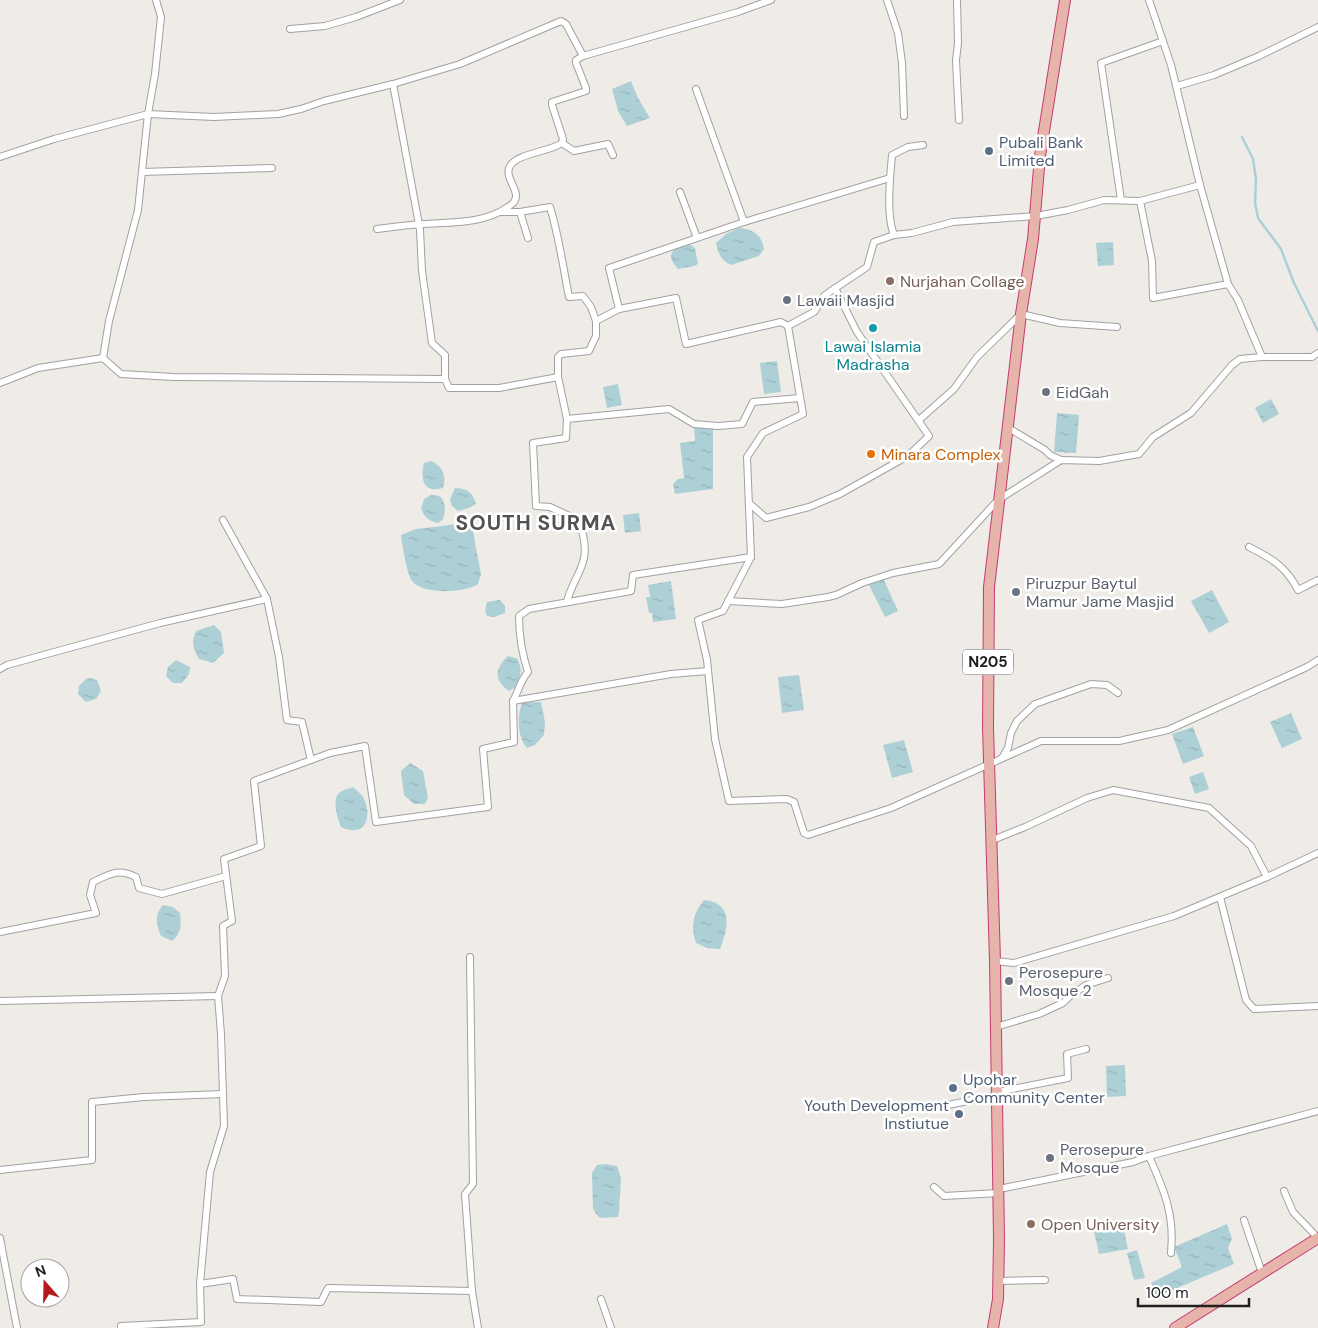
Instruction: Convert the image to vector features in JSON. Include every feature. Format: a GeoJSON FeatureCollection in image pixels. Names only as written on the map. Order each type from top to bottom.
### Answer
{"type":"FeatureCollection","features":[{"type":"Feature","properties":{"kind":"highway","name":"N205"},"geometry":{"type":"LineString","coordinates":[[993,1328],[998,1300],[999,1191],[995,961],[990,841],[989,587],[1021,314],[1034,239],[1040,156],[1065,0]]}},
{"type":"Feature","properties":{"kind":"highway"},"geometry":{"type":"LineString","coordinates":[[1175,1328],[1318,1238]]}},
{"type":"Feature","properties":{"kind":"street"},"geometry":{"type":"LineString","coordinates":[[104,358],[109,321],[138,210],[161,16],[156,0]]}},
{"type":"Feature","properties":{"kind":"street"},"geometry":{"type":"LineString","coordinates":[[290,28],[325,26],[356,17],[400,0]]}},
{"type":"Feature","properties":{"kind":"street"},"geometry":{"type":"LineString","coordinates":[[562,143],[563,139],[552,102],[586,90],[576,60],[583,56],[738,12],[771,0]]}},
{"type":"Feature","properties":{"kind":"street"},"geometry":{"type":"LineString","coordinates":[[887,0],[898,33],[902,63],[904,116]]}},
{"type":"Feature","properties":{"kind":"street"},"geometry":{"type":"LineString","coordinates":[[957,0],[958,43],[956,68],[959,120]]}},
{"type":"Feature","properties":{"kind":"street"},"geometry":{"type":"LineString","coordinates":[[1149,0],[1177,86],[1200,185],[1228,284],[1238,300],[1262,357]]}},
{"type":"Feature","properties":{"kind":"street"},"geometry":{"type":"LineString","coordinates":[[0,157],[54,139],[148,114],[214,117],[278,114],[301,109],[359,91],[393,84],[460,64],[560,21],[566,24],[583,56]]}},
{"type":"Feature","properties":{"kind":"street"},"geometry":{"type":"LineString","coordinates":[[1177,86],[1214,74],[1258,56],[1318,27]]}},
{"type":"Feature","properties":{"kind":"street"},"geometry":{"type":"LineString","coordinates":[[1121,200],[1101,63],[1163,41]]}},
{"type":"Feature","properties":{"kind":"street"},"geometry":{"type":"LineString","coordinates":[[393,84],[418,224],[422,271],[432,343],[445,355],[445,379],[448,388],[498,388],[558,377]]}},
{"type":"Feature","properties":{"kind":"street"},"geometry":{"type":"LineString","coordinates":[[696,89],[744,222]]}},
{"type":"Feature","properties":{"kind":"street"},"geometry":{"type":"LineString","coordinates":[[562,143],[574,151],[608,144],[613,155]]}},
{"type":"Feature","properties":{"kind":"street"},"geometry":{"type":"LineString","coordinates":[[377,229],[418,224],[469,222],[500,212],[514,203],[516,195],[509,176],[510,167],[517,160],[562,143]]}},
{"type":"Feature","properties":{"kind":"street"},"geometry":{"type":"LineString","coordinates":[[894,235],[891,227],[890,178],[892,155],[908,147],[923,144]]}},
{"type":"Feature","properties":{"kind":"street"},"geometry":{"type":"LineString","coordinates":[[142,172],[272,168]]}},
{"type":"Feature","properties":{"kind":"street"},"geometry":{"type":"LineString","coordinates":[[619,309],[610,268],[744,222],[890,178]]}},
{"type":"Feature","properties":{"kind":"street"},"geometry":{"type":"LineString","coordinates":[[788,326],[814,312],[825,295],[866,267],[874,242],[894,235],[912,233],[953,222],[1036,216],[1104,200],[1140,201],[1200,185]]}},
{"type":"Feature","properties":{"kind":"street"},"geometry":{"type":"LineString","coordinates":[[680,192],[698,238]]}},
{"type":"Feature","properties":{"kind":"street"},"geometry":{"type":"LineString","coordinates":[[1140,201],[1152,261],[1153,298],[1228,284]]}},
{"type":"Feature","properties":{"kind":"street"},"geometry":{"type":"LineString","coordinates":[[500,212],[520,212],[550,207],[569,298],[583,296],[591,307],[596,322],[596,336],[589,351],[559,355],[558,377],[567,419],[566,438],[533,443],[536,506],[550,507],[578,520],[582,531],[584,561],[570,590],[567,602]]}},
{"type":"Feature","properties":{"kind":"street"},"geometry":{"type":"LineString","coordinates":[[520,212],[528,238]]}},
{"type":"Feature","properties":{"kind":"street"},"geometry":{"type":"LineString","coordinates":[[748,503],[766,518],[809,507],[840,494],[908,456],[929,436],[857,332],[835,288]]}},
{"type":"Feature","properties":{"kind":"street"},"geometry":{"type":"LineString","coordinates":[[596,322],[619,309],[676,298],[686,344],[781,322],[788,326]]}},
{"type":"Feature","properties":{"kind":"street"},"geometry":{"type":"LineString","coordinates":[[919,420],[954,389],[977,357],[1021,314],[1060,323],[1117,326]]}},
{"type":"Feature","properties":{"kind":"street"},"geometry":{"type":"LineString","coordinates":[[788,326],[802,414],[763,433],[747,456],[751,557],[723,611],[698,620],[708,671],[715,739],[729,800],[787,799],[794,802],[804,833],[808,835],[891,808],[1040,741],[1119,741],[1168,730],[1307,667],[1318,660]]}},
{"type":"Feature","properties":{"kind":"street"},"geometry":{"type":"LineString","coordinates":[[1007,427],[1045,450],[1050,456],[1061,460],[1099,461],[1139,454],[1153,438],[1191,413],[1232,365],[1240,359],[1312,356],[1318,353]]}},
{"type":"Feature","properties":{"kind":"street"},"geometry":{"type":"LineString","coordinates":[[104,358],[121,374],[174,377],[445,379]]}},
{"type":"Feature","properties":{"kind":"street"},"geometry":{"type":"LineString","coordinates":[[0,383],[38,368],[104,358]]}},
{"type":"Feature","properties":{"kind":"street"},"geometry":{"type":"LineString","coordinates":[[567,419],[669,408],[694,424],[718,426],[742,424],[753,402],[800,398]]}},
{"type":"Feature","properties":{"kind":"street"},"geometry":{"type":"LineString","coordinates":[[728,601],[782,604],[828,597],[893,573],[939,564],[998,500],[1061,460]]}},
{"type":"Feature","properties":{"kind":"street"},"geometry":{"type":"LineString","coordinates":[[223,520],[266,599],[279,656],[287,720],[302,722],[311,760]]}},
{"type":"Feature","properties":{"kind":"street"},"geometry":{"type":"LineString","coordinates":[[1249,547],[1266,555],[1282,567],[1298,590],[1318,580]]}},
{"type":"Feature","properties":{"kind":"street"},"geometry":{"type":"LineString","coordinates":[[121,1328],[121,1326],[201,1322],[200,1284],[210,1172],[224,1126],[218,996],[224,976],[223,926],[232,921],[224,859],[261,846],[254,782],[330,753],[365,746],[376,822],[488,807],[483,749],[514,742],[513,700],[520,688],[522,679],[528,672],[522,656],[519,616],[528,609],[631,591],[633,575],[751,557]]}},
{"type":"Feature","properties":{"kind":"street"},"geometry":{"type":"LineString","coordinates":[[0,669],[7,665],[160,623],[266,599]]}},
{"type":"Feature","properties":{"kind":"street"},"geometry":{"type":"LineString","coordinates":[[513,700],[671,674],[708,671]]}},
{"type":"Feature","properties":{"kind":"street"},"geometry":{"type":"LineString","coordinates":[[1002,758],[1008,748],[1011,733],[1017,721],[1035,704],[1091,684],[1107,685],[1118,693]]}},
{"type":"Feature","properties":{"kind":"street"},"geometry":{"type":"LineString","coordinates":[[990,841],[1088,798],[1114,790],[1209,808],[1250,846],[1268,877]]}},
{"type":"Feature","properties":{"kind":"street"},"geometry":{"type":"LineString","coordinates":[[995,961],[1014,963],[1174,916],[1268,877],[1318,853]]}},
{"type":"Feature","properties":{"kind":"street"},"geometry":{"type":"LineString","coordinates":[[0,932],[96,913],[90,895],[93,882],[117,872],[127,873],[136,877],[139,888],[162,894],[226,876]]}},
{"type":"Feature","properties":{"kind":"street"},"geometry":{"type":"LineString","coordinates":[[1220,897],[1246,1000],[1254,1009],[1318,1006]]}},
{"type":"Feature","properties":{"kind":"street"},"geometry":{"type":"LineString","coordinates":[[470,957],[473,1184],[465,1194],[472,1291],[478,1328]]}},
{"type":"Feature","properties":{"kind":"street"},"geometry":{"type":"LineString","coordinates":[[996,1027],[1039,1014],[1063,1003],[1069,996],[1086,985],[1108,978]]}},
{"type":"Feature","properties":{"kind":"street"},"geometry":{"type":"LineString","coordinates":[[0,1001],[218,996]]}},
{"type":"Feature","properties":{"kind":"street"},"geometry":{"type":"LineString","coordinates":[[938,1107],[1068,1078],[1067,1054],[1086,1049]]}},
{"type":"Feature","properties":{"kind":"street"},"geometry":{"type":"LineString","coordinates":[[0,1170],[92,1160],[92,1102],[144,1096],[223,1094]]}},
{"type":"Feature","properties":{"kind":"street"},"geometry":{"type":"LineString","coordinates":[[934,1187],[944,1196],[999,1191],[1133,1162],[1149,1156],[1318,1111]]}},
{"type":"Feature","properties":{"kind":"street"},"geometry":{"type":"LineString","coordinates":[[1149,1156],[1165,1193],[1172,1236],[1171,1253]]}},
{"type":"Feature","properties":{"kind":"street"},"geometry":{"type":"LineString","coordinates":[[1284,1191],[1294,1212],[1318,1238]]}},
{"type":"Feature","properties":{"kind":"street"},"geometry":{"type":"LineString","coordinates":[[1244,1220],[1262,1273]]}},
{"type":"Feature","properties":{"kind":"street"},"geometry":{"type":"LineString","coordinates":[[0,1238],[17,1328]]}},
{"type":"Feature","properties":{"kind":"street"},"geometry":{"type":"LineString","coordinates":[[200,1284],[233,1279],[237,1299],[322,1302],[328,1288],[472,1291]]}},
{"type":"Feature","properties":{"kind":"street"},"geometry":{"type":"LineString","coordinates":[[998,1281],[1045,1280]]}},
{"type":"Feature","properties":{"kind":"street"},"geometry":{"type":"LineString","coordinates":[[601,1299],[611,1328]]}},
{"type":"Feature","properties":{"kind":"water"},"geometry":{"type":"Polygon","coordinates":[[[631,81],[638,98],[650,118],[627,126],[618,111],[612,89],[631,81]]]}},
{"type":"Feature","properties":{"kind":"water"},"geometry":{"type":"Polygon","coordinates":[[[739,228],[753,231],[759,236],[764,249],[759,256],[731,265],[720,256],[716,243],[726,234],[739,228]]]}},
{"type":"Feature","properties":{"kind":"water"},"geometry":{"type":"Polygon","coordinates":[[[1113,242],[1114,265],[1098,266],[1096,243],[1113,242]]]}},
{"type":"Feature","properties":{"kind":"water"},"geometry":{"type":"Polygon","coordinates":[[[689,244],[695,248],[698,264],[678,269],[672,259],[672,252],[679,247],[689,244]]]}},
{"type":"Feature","properties":{"kind":"water"},"geometry":{"type":"Polygon","coordinates":[[[777,361],[781,392],[764,394],[760,363],[777,361]]]}},
{"type":"Feature","properties":{"kind":"water"},"geometry":{"type":"Polygon","coordinates":[[[618,384],[622,405],[607,408],[603,387],[618,384]]]}},
{"type":"Feature","properties":{"kind":"water"},"geometry":{"type":"Polygon","coordinates":[[[1271,399],[1279,414],[1263,423],[1255,408],[1271,399]]]}},
{"type":"Feature","properties":{"kind":"water"},"geometry":{"type":"Polygon","coordinates":[[[1057,413],[1079,415],[1076,453],[1054,452],[1057,413]]]}},
{"type":"Feature","properties":{"kind":"water"},"geometry":{"type":"Polygon","coordinates":[[[713,427],[713,489],[675,494],[673,484],[678,479],[684,478],[680,443],[695,441],[694,428],[713,427]]]}},
{"type":"Feature","properties":{"kind":"water"},"geometry":{"type":"Polygon","coordinates":[[[431,461],[441,468],[443,472],[443,488],[431,489],[424,483],[422,474],[424,463],[431,461]]]}},
{"type":"Feature","properties":{"kind":"water"},"geometry":{"type":"Polygon","coordinates":[[[455,488],[469,492],[476,504],[458,511],[452,506],[450,499],[455,488]]]}},
{"type":"Feature","properties":{"kind":"water"},"geometry":{"type":"Polygon","coordinates":[[[431,495],[440,496],[444,504],[443,519],[438,523],[428,519],[421,509],[424,499],[431,495]]]}},
{"type":"Feature","properties":{"kind":"water"},"geometry":{"type":"Polygon","coordinates":[[[639,513],[641,531],[625,533],[623,515],[639,513]]]}},
{"type":"Feature","properties":{"kind":"water"},"geometry":{"type":"Polygon","coordinates":[[[467,523],[473,529],[481,574],[478,584],[454,591],[425,589],[417,586],[408,573],[401,535],[416,529],[467,523]]]}},
{"type":"Feature","properties":{"kind":"water"},"geometry":{"type":"Polygon","coordinates":[[[883,578],[898,611],[885,617],[869,585],[883,578]]]}},
{"type":"Feature","properties":{"kind":"water"},"geometry":{"type":"Polygon","coordinates":[[[671,581],[676,619],[653,622],[646,597],[650,597],[648,585],[671,581]]]}},
{"type":"Feature","properties":{"kind":"water"},"geometry":{"type":"Polygon","coordinates":[[[1212,590],[1229,622],[1209,633],[1191,601],[1212,590]]]}},
{"type":"Feature","properties":{"kind":"water"},"geometry":{"type":"Polygon","coordinates":[[[500,600],[505,606],[505,613],[494,617],[487,616],[485,611],[487,602],[500,600]]]}},
{"type":"Feature","properties":{"kind":"water"},"geometry":{"type":"Polygon","coordinates":[[[214,625],[221,632],[224,653],[213,663],[199,659],[193,642],[196,631],[214,625]]]}},
{"type":"Feature","properties":{"kind":"water"},"geometry":{"type":"Polygon","coordinates":[[[508,656],[518,659],[521,670],[518,686],[509,691],[500,683],[498,678],[498,669],[508,656]]]}},
{"type":"Feature","properties":{"kind":"water"},"geometry":{"type":"Polygon","coordinates":[[[176,660],[190,667],[189,674],[182,683],[173,683],[166,676],[168,667],[176,660]]]}},
{"type":"Feature","properties":{"kind":"water"},"geometry":{"type":"Polygon","coordinates":[[[799,675],[804,710],[782,713],[778,677],[799,675]]]}},
{"type":"Feature","properties":{"kind":"water"},"geometry":{"type":"Polygon","coordinates":[[[86,679],[97,680],[101,691],[96,699],[86,702],[78,694],[79,686],[86,679]]]}},
{"type":"Feature","properties":{"kind":"water"},"geometry":{"type":"Polygon","coordinates":[[[541,702],[545,722],[544,735],[535,745],[527,748],[521,738],[519,714],[522,703],[541,702]]]}},
{"type":"Feature","properties":{"kind":"water"},"geometry":{"type":"Polygon","coordinates":[[[1291,713],[1302,739],[1282,748],[1270,722],[1291,713]]]}},
{"type":"Feature","properties":{"kind":"water"},"geometry":{"type":"Polygon","coordinates":[[[1193,727],[1204,756],[1183,764],[1172,734],[1193,727]]]}},
{"type":"Feature","properties":{"kind":"water"},"geometry":{"type":"Polygon","coordinates":[[[904,740],[913,772],[892,778],[883,745],[904,740]]]}},
{"type":"Feature","properties":{"kind":"water"},"geometry":{"type":"Polygon","coordinates":[[[410,763],[423,771],[428,798],[425,804],[414,804],[404,795],[401,771],[410,763]]]}},
{"type":"Feature","properties":{"kind":"water"},"geometry":{"type":"Polygon","coordinates":[[[1203,772],[1209,789],[1195,794],[1189,777],[1203,772]]]}},
{"type":"Feature","properties":{"kind":"water"},"geometry":{"type":"Polygon","coordinates":[[[353,787],[361,794],[367,806],[367,820],[361,828],[349,830],[341,827],[337,815],[336,797],[343,791],[353,787]]]}},
{"type":"Feature","properties":{"kind":"water"},"geometry":{"type":"Polygon","coordinates":[[[704,900],[714,902],[724,911],[726,925],[720,949],[707,948],[696,943],[694,937],[695,915],[704,900]]]}},
{"type":"Feature","properties":{"kind":"water"},"geometry":{"type":"Polygon","coordinates":[[[163,905],[173,907],[180,913],[181,925],[179,932],[172,941],[161,936],[158,928],[157,916],[163,905]]]}},
{"type":"Feature","properties":{"kind":"water"},"geometry":{"type":"Polygon","coordinates":[[[1125,1065],[1126,1096],[1107,1097],[1106,1066],[1125,1065]]]}},
{"type":"Feature","properties":{"kind":"water"},"geometry":{"type":"Polygon","coordinates":[[[597,1165],[617,1166],[621,1178],[618,1217],[600,1218],[593,1208],[592,1173],[597,1165]]]}},
{"type":"Feature","properties":{"kind":"water"},"geometry":{"type":"Polygon","coordinates":[[[1227,1224],[1232,1239],[1228,1248],[1234,1264],[1156,1297],[1151,1283],[1182,1267],[1174,1247],[1227,1224]]]}},
{"type":"Feature","properties":{"kind":"water"},"geometry":{"type":"Polygon","coordinates":[[[1123,1225],[1128,1249],[1099,1254],[1094,1231],[1123,1225]]]}},
{"type":"Feature","properties":{"kind":"water"},"geometry":{"type":"Polygon","coordinates":[[[1137,1250],[1145,1278],[1134,1280],[1127,1253],[1137,1250]]]}},
{"type":"Feature","properties":{"kind":"waterway"},"geometry":{"type":"LineString","coordinates":[[1242,137],[1253,159],[1256,180],[1255,203],[1258,218],[1281,249],[1294,283],[1318,331]]}},
{"type":"Feature","properties":{"kind":"place","name":"Pubali Bank Limited"},"geometry":{"type":"Point","coordinates":[989,151]}},
{"type":"Feature","properties":{"kind":"place","name":"Nurjahan Collage"},"geometry":{"type":"Point","coordinates":[890,281]}},
{"type":"Feature","properties":{"kind":"place","name":"Lawaii Masjid"},"geometry":{"type":"Point","coordinates":[787,300]}},
{"type":"Feature","properties":{"kind":"place","name":"Lawai Islamia Madrasha"},"geometry":{"type":"Point","coordinates":[873,328]}},
{"type":"Feature","properties":{"kind":"place","name":"EidGah"},"geometry":{"type":"Point","coordinates":[1046,392]}},
{"type":"Feature","properties":{"kind":"place","name":"Minara Complex"},"geometry":{"type":"Point","coordinates":[871,454]}},
{"type":"Feature","properties":{"kind":"place","name":"Piruzpur Baytul Mamur Jame Masjid"},"geometry":{"type":"Point","coordinates":[1016,592]}},
{"type":"Feature","properties":{"kind":"place","name":"Perosepure Mosque 2"},"geometry":{"type":"Point","coordinates":[1009,981]}},
{"type":"Feature","properties":{"kind":"place","name":"Upohar Community Center"},"geometry":{"type":"Point","coordinates":[953,1088]}},
{"type":"Feature","properties":{"kind":"place","name":"Youth Development Instiutue"},"geometry":{"type":"Point","coordinates":[959,1114]}},
{"type":"Feature","properties":{"kind":"place","name":"Perosepure Mosque"},"geometry":{"type":"Point","coordinates":[1050,1158]}},
{"type":"Feature","properties":{"kind":"place","name":"Open University"},"geometry":{"type":"Point","coordinates":[1031,1224]}},
{"type":"Feature","properties":{"kind":"district","name":"SOUTH SURMA"},"geometry":{"type":"Point","coordinates":[536,523]}}]}
